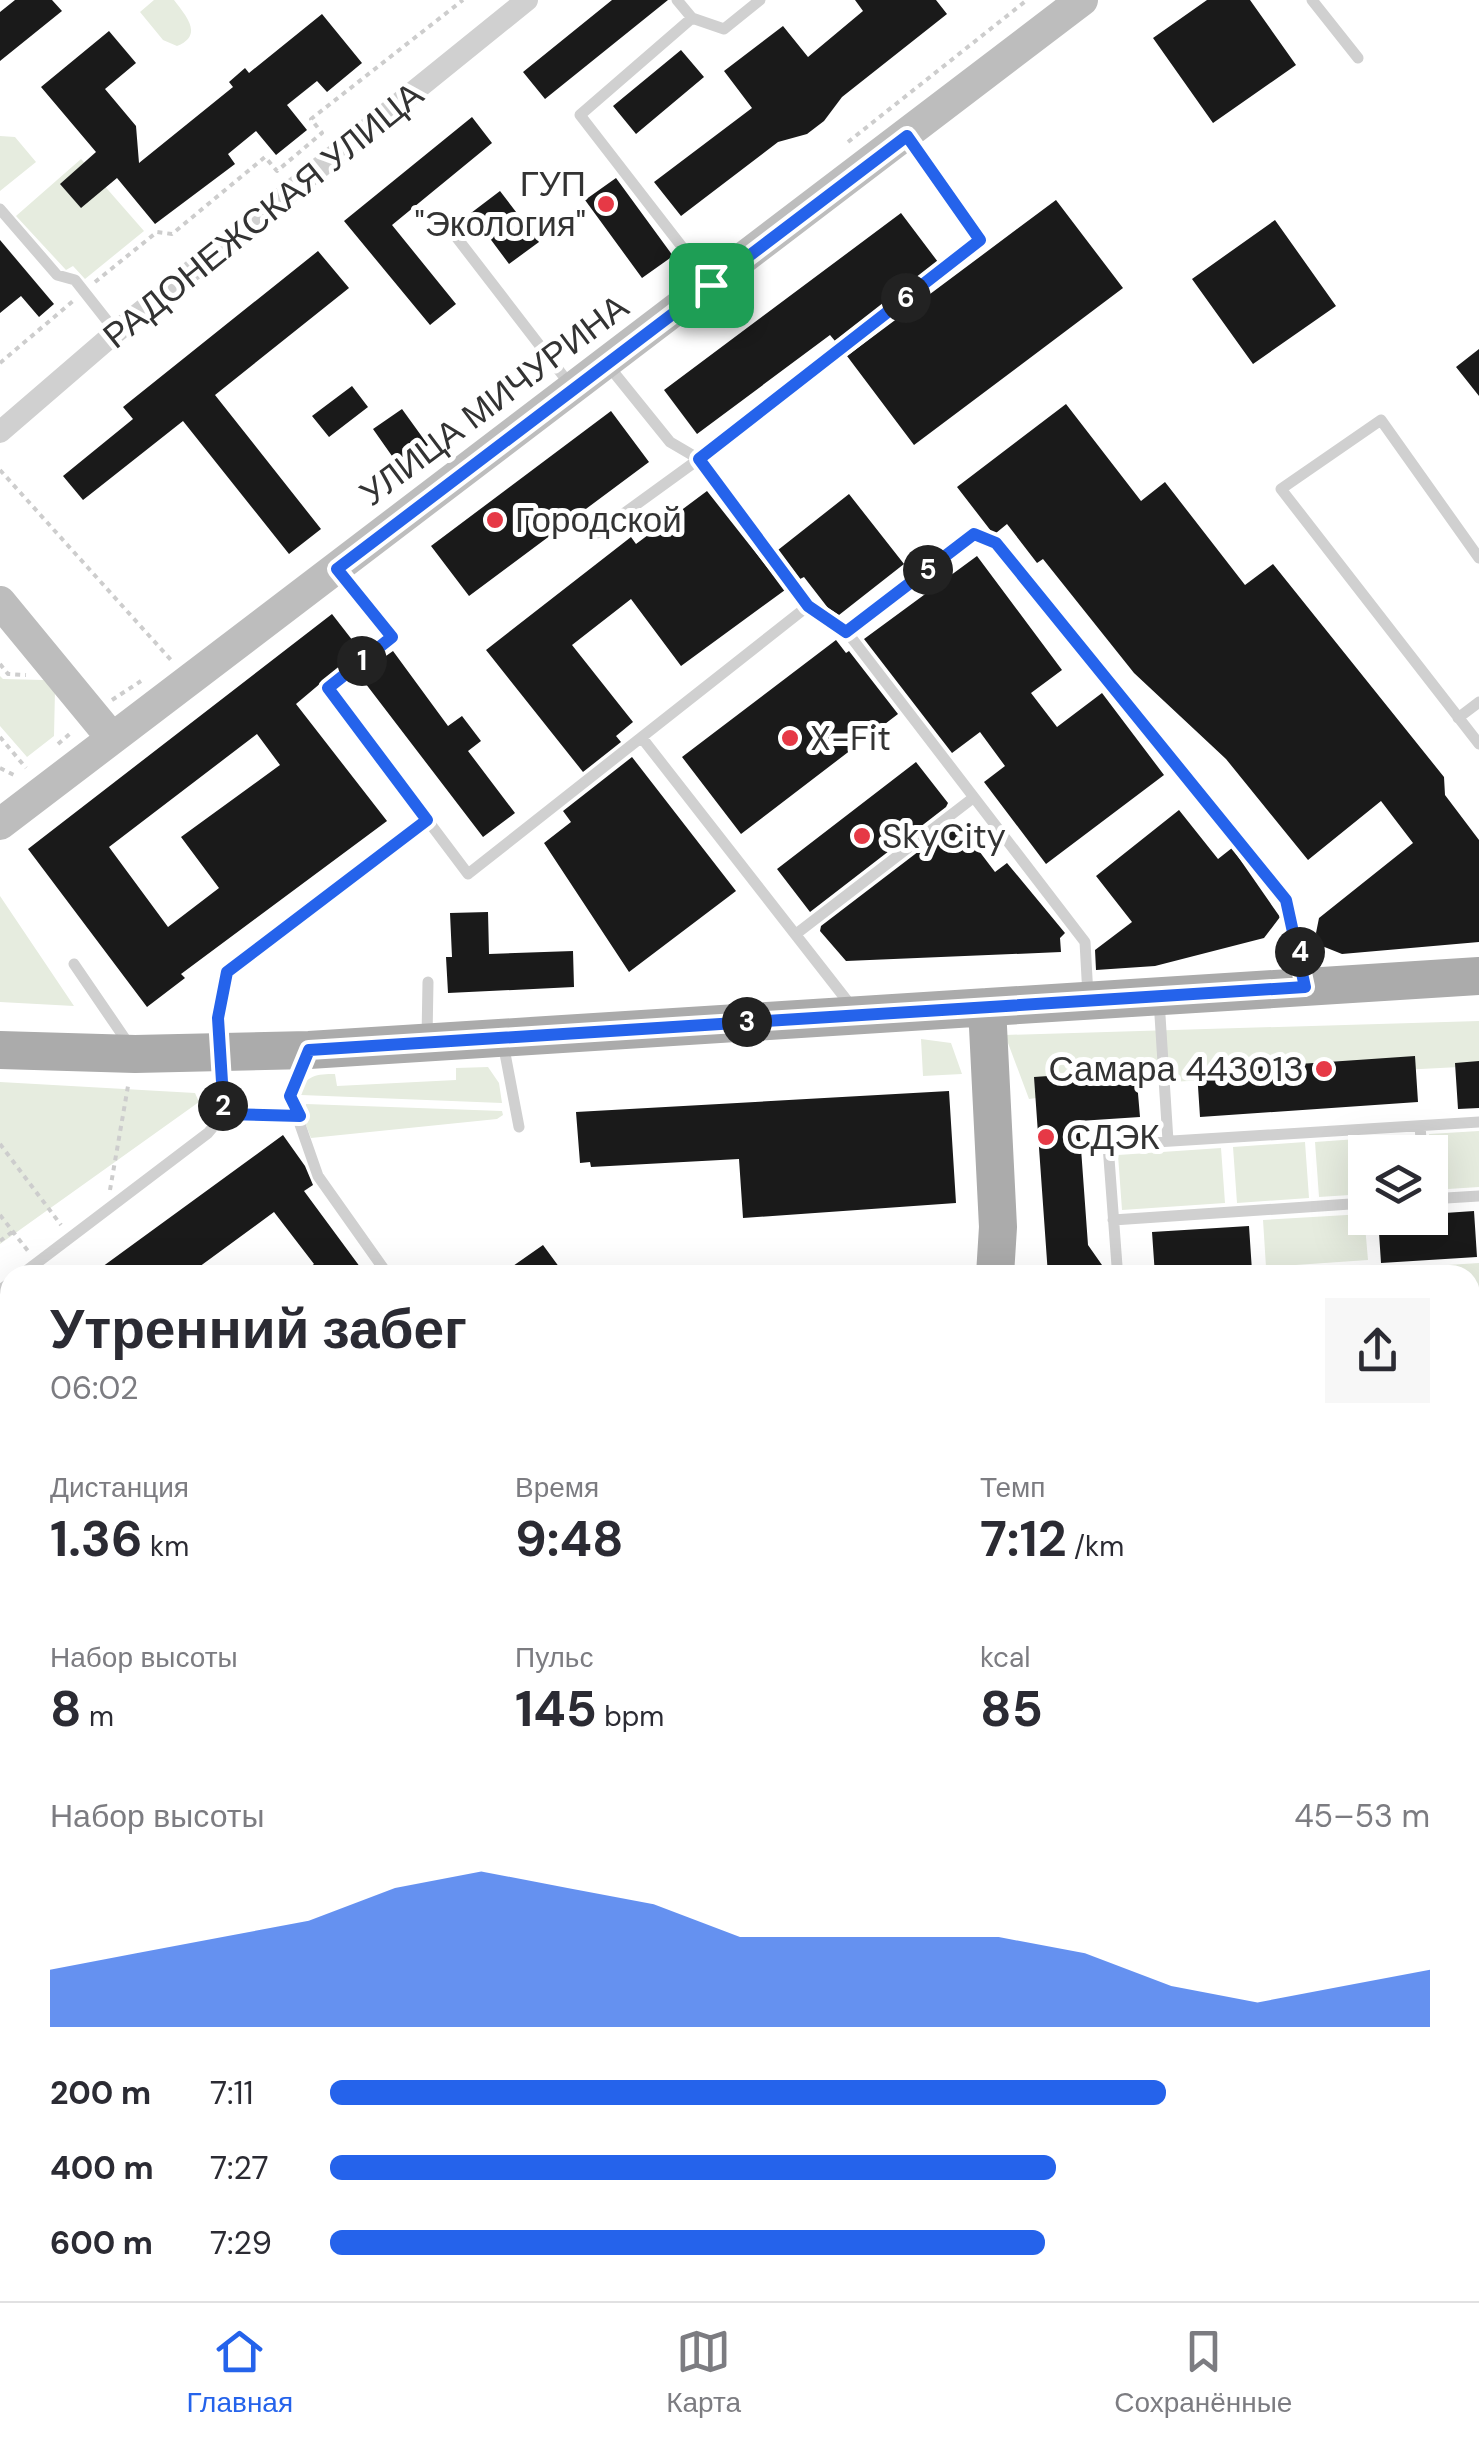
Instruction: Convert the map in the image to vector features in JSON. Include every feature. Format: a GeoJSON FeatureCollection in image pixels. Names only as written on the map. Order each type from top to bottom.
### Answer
{"type":"FeatureCollection","features":[{"type":"Feature","properties":{"kind":"main road","name":"УЛИЦА МИЧУРИНА"},"geometry":{"type":"LineString","coordinates":[[0,824],[1082,0]]}},
{"type":"Feature","properties":{"kind":"main road"},"geometry":{"type":"LineString","coordinates":[[0,602],[112,738]]}},
{"type":"Feature","properties":{"kind":"main road"},"geometry":{"type":"LineString","coordinates":[[0,1050],[132,1070],[222,1053],[1479,976]]}},
{"type":"Feature","properties":{"kind":"main road"},"geometry":{"type":"LineString","coordinates":[[986,1006],[1012,1265]]}},
{"type":"Feature","properties":{"kind":"street","name":"РАДОНЕЖСКАЯ УЛИЦА"},"geometry":{"type":"LineString","coordinates":[[0,432],[116,332],[528,0]]}},
{"type":"Feature","properties":{"kind":"lane"},"geometry":{"type":"LineString","coordinates":[[677,0],[692,18],[724,29],[760,0]]}},
{"type":"Feature","properties":{"kind":"lane"},"geometry":{"type":"LineString","coordinates":[[1312,0],[1358,58]]}},
{"type":"Feature","properties":{"kind":"lane"},"geometry":{"type":"LineString","coordinates":[[692,18],[580,116],[711,285]]}},
{"type":"Feature","properties":{"kind":"lane"},"geometry":{"type":"LineString","coordinates":[[597,533],[699,459],[980,240],[907,136]]}},
{"type":"Feature","properties":{"kind":"lane"},"geometry":{"type":"LineString","coordinates":[[0,209],[57,275],[75,280],[116,332]]}},
{"type":"Feature","properties":{"kind":"lane"},"geometry":{"type":"LineString","coordinates":[[447,225],[574,389]]}},
{"type":"Feature","properties":{"kind":"lane"},"geometry":{"type":"LineString","coordinates":[[607,364],[670,442],[699,459],[808,606],[846,632],[1084,942],[1089,1000]]}},
{"type":"Feature","properties":{"kind":"lane"},"geometry":{"type":"LineString","coordinates":[[1479,558],[1381,420],[1281,489],[1479,744]]}},
{"type":"Feature","properties":{"kind":"lane"},"geometry":{"type":"LineString","coordinates":[[846,632],[974,534],[996,543],[1286,900],[1305,987]]}},
{"type":"Feature","properties":{"kind":"lane"},"geometry":{"type":"LineString","coordinates":[[337,569],[392,637],[328,688],[468,874],[808,606]]}},
{"type":"Feature","properties":{"kind":"lane"},"geometry":{"type":"LineString","coordinates":[[1458,718],[1479,702]]}},
{"type":"Feature","properties":{"kind":"lane"},"geometry":{"type":"LineString","coordinates":[[642,738],[858,1015]]}},
{"type":"Feature","properties":{"kind":"lane"},"geometry":{"type":"LineString","coordinates":[[796,934],[974,798]]}},
{"type":"Feature","properties":{"kind":"lane"},"geometry":{"type":"LineString","coordinates":[[34,1265],[208,1133],[224,1114],[218,1018],[227,972],[427,820]]}},
{"type":"Feature","properties":{"kind":"lane"},"geometry":{"type":"LineString","coordinates":[[74,964],[132,1070]]}},
{"type":"Feature","properties":{"kind":"lane"},"geometry":{"type":"LineString","coordinates":[[427,1042],[428,982]]}},
{"type":"Feature","properties":{"kind":"lane"},"geometry":{"type":"LineString","coordinates":[[1159,996],[1168,1141]]}},
{"type":"Feature","properties":{"kind":"lane"},"geometry":{"type":"LineString","coordinates":[[502,1038],[519,1127]]}},
{"type":"Feature","properties":{"kind":"lane"},"geometry":{"type":"LineString","coordinates":[[309,1050],[290,1096],[318,1176],[381,1265]]}},
{"type":"Feature","properties":{"kind":"lane"},"geometry":{"type":"LineString","coordinates":[[224,1114],[300,1116]]}},
{"type":"Feature","properties":{"kind":"lane"},"geometry":{"type":"LineString","coordinates":[[1116,1265],[1108,1145],[1479,1122]]}},
{"type":"Feature","properties":{"kind":"lane"},"geometry":{"type":"LineString","coordinates":[[1420,1126],[1421,1135]]}},
{"type":"Feature","properties":{"kind":"lane"},"geometry":{"type":"LineString","coordinates":[[1448,1198],[1479,1196]]}},
{"type":"Feature","properties":{"kind":"lane"},"geometry":{"type":"LineString","coordinates":[[1114,1220],[1348,1204]]}},
{"type":"Feature","properties":{"kind":"path"},"geometry":{"type":"LineString","coordinates":[[0,362],[157,232],[172,234],[265,158],[276,171],[322,133],[311,119],[463,0]]}},
{"type":"Feature","properties":{"kind":"path"},"geometry":{"type":"LineString","coordinates":[[0,470],[172,660]]}},
{"type":"Feature","properties":{"kind":"path"},"geometry":{"type":"LineString","coordinates":[[0,737],[26,768]]}},
{"type":"Feature","properties":{"kind":"path"},"geometry":{"type":"LineString","coordinates":[[0,768],[16,776]]}},
{"type":"Feature","properties":{"kind":"path"},"geometry":{"type":"LineString","coordinates":[[107,1209],[132,1070]]}},
{"type":"Feature","properties":{"kind":"path"},"geometry":{"type":"LineString","coordinates":[[0,1144],[70,1237]]}},
{"type":"Feature","properties":{"kind":"path"},"geometry":{"type":"LineString","coordinates":[[0,1216],[38,1262]]}},
{"type":"Feature","properties":{"kind":"path"},"geometry":{"type":"LineString","coordinates":[[0,1240],[13,1232]]}},
{"type":"Feature","properties":{"kind":"shaded area"},"geometry":{"type":"Polygon","coordinates":[[[154,0],[174,0],[179,6],[191,31],[185,42],[177,46],[163,40],[140,12],[154,0]]]}},
{"type":"Feature","properties":{"kind":"shaded area"},"geometry":{"type":"Polygon","coordinates":[[[0,136],[15,137],[36,162],[0,191],[0,136]]]}},
{"type":"Feature","properties":{"kind":"shaded area"},"geometry":{"type":"Polygon","coordinates":[[[81,159],[144,231],[85,279],[73,266],[66,270],[16,216],[81,159]]]}},
{"type":"Feature","properties":{"kind":"shaded area"},"geometry":{"type":"Polygon","coordinates":[[[0,676],[44,680],[55,690],[54,736],[27,757],[0,726],[0,676]]]}},
{"type":"Feature","properties":{"kind":"shaded area"},"geometry":{"type":"Polygon","coordinates":[[[0,896],[74,1006],[0,1002],[0,896]]]}},
{"type":"Feature","properties":{"kind":"shaded area"},"geometry":{"type":"Polygon","coordinates":[[[1479,1021],[1479,1066],[1150,1083],[1029,1099],[1005,1035],[1479,1021]]]}},
{"type":"Feature","properties":{"kind":"shaded area"},"geometry":{"type":"Polygon","coordinates":[[[921,1039],[951,1043],[962,1074],[923,1076],[921,1039]]]}},
{"type":"Feature","properties":{"kind":"shaded area"},"geometry":{"type":"Polygon","coordinates":[[[488,1067],[499,1083],[502,1103],[301,1095],[308,1080],[323,1074],[335,1074],[337,1086],[456,1080],[456,1068],[488,1067]]]}},
{"type":"Feature","properties":{"kind":"shaded area"},"geometry":{"type":"Polygon","coordinates":[[[0,1082],[195,1093],[199,1102],[0,1244],[0,1082]]]}},
{"type":"Feature","properties":{"kind":"shaded area"},"geometry":{"type":"Polygon","coordinates":[[[306,1104],[502,1111],[503,1115],[497,1119],[311,1138],[304,1120],[306,1104]]]}},
{"type":"Feature","properties":{"kind":"shaded area"},"geometry":{"type":"Polygon","coordinates":[[[1479,1131],[1479,1187],[1448,1189],[1448,1135],[1429,1134],[1479,1131]]]}},
{"type":"Feature","properties":{"kind":"shaded area"},"geometry":{"type":"Polygon","coordinates":[[[1348,1140],[1348,1195],[1319,1197],[1315,1142],[1348,1140]]]}},
{"type":"Feature","properties":{"kind":"shaded area"},"geometry":{"type":"Polygon","coordinates":[[[1305,1142],[1309,1198],[1237,1203],[1233,1147],[1305,1142]]]}},
{"type":"Feature","properties":{"kind":"shaded area"},"geometry":{"type":"Polygon","coordinates":[[[1221,1148],[1225,1203],[1122,1210],[1118,1155],[1221,1148]]]}},
{"type":"Feature","properties":{"kind":"shaded area"},"geometry":{"type":"Polygon","coordinates":[[[1348,1215],[1348,1235],[1366,1235],[1368,1260],[1266,1265],[1263,1220],[1348,1215]]]}},
{"type":"Feature","properties":{"kind":"building"},"geometry":{"type":"Polygon","coordinates":[[[15,0],[52,0],[62,11],[0,61],[0,12],[15,0]]]}},
{"type":"Feature","properties":{"kind":"building"},"geometry":{"type":"Polygon","coordinates":[[[612,0],[668,0],[545,99],[523,72],[612,0]]]}},
{"type":"Feature","properties":{"kind":"building"},"geometry":{"type":"Polygon","coordinates":[[[855,0],[936,0],[947,14],[842,97],[824,121],[807,134],[778,142],[681,216],[654,182],[752,108],[724,71],[783,26],[808,57],[863,11],[855,0]]]}},
{"type":"Feature","properties":{"kind":"building"},"geometry":{"type":"Polygon","coordinates":[[[1207,0],[1250,0],[1296,65],[1213,123],[1153,38],[1207,0]]]}},
{"type":"Feature","properties":{"kind":"building"},"geometry":{"type":"Polygon","coordinates":[[[322,14],[362,63],[327,92],[317,81],[287,105],[307,130],[276,155],[256,131],[228,154],[235,164],[155,224],[117,178],[81,208],[60,184],[96,152],[41,87],[109,31],[136,63],[105,89],[136,126],[139,163],[233,87],[229,82],[245,68],[249,73],[322,14]]]}},
{"type":"Feature","properties":{"kind":"building"},"geometry":{"type":"Polygon","coordinates":[[[681,50],[704,77],[636,134],[613,106],[681,50]]]}},
{"type":"Feature","properties":{"kind":"building"},"geometry":{"type":"Polygon","coordinates":[[[472,117],[492,143],[392,225],[456,304],[430,325],[344,221],[472,117]]]}},
{"type":"Feature","properties":{"kind":"building"},"geometry":{"type":"Polygon","coordinates":[[[616,178],[673,256],[642,278],[585,200],[616,178]]]}},
{"type":"Feature","properties":{"kind":"building"},"geometry":{"type":"Polygon","coordinates":[[[500,191],[539,242],[509,264],[471,213],[500,191]]]}},
{"type":"Feature","properties":{"kind":"building"},"geometry":{"type":"Polygon","coordinates":[[[1056,200],[1123,288],[914,445],[847,356],[1056,200]]]}},
{"type":"Feature","properties":{"kind":"building"},"geometry":{"type":"Polygon","coordinates":[[[901,213],[938,262],[835,341],[830,335],[697,434],[664,390],[901,213]]]}},
{"type":"Feature","properties":{"kind":"building"},"geometry":{"type":"Polygon","coordinates":[[[1275,220],[1336,306],[1253,364],[1192,279],[1275,220]]]}},
{"type":"Feature","properties":{"kind":"building"},"geometry":{"type":"Polygon","coordinates":[[[0,240],[54,304],[39,317],[21,296],[0,313],[0,240]]]}},
{"type":"Feature","properties":{"kind":"building"},"geometry":{"type":"Polygon","coordinates":[[[318,251],[349,288],[215,395],[321,529],[289,554],[183,421],[83,500],[63,476],[133,419],[123,407],[318,251]]]}},
{"type":"Feature","properties":{"kind":"building"},"geometry":{"type":"Polygon","coordinates":[[[1479,349],[1479,396],[1456,367],[1479,349]]]}},
{"type":"Feature","properties":{"kind":"building"},"geometry":{"type":"Polygon","coordinates":[[[352,386],[368,407],[329,437],[312,416],[352,386]]]}},
{"type":"Feature","properties":{"kind":"building"},"geometry":{"type":"Polygon","coordinates":[[[1066,404],[1141,501],[1165,482],[1245,585],[1273,564],[1444,777],[1445,795],[1479,840],[1479,942],[1342,954],[1322,946],[1316,933],[1319,918],[1413,843],[1381,801],[1308,860],[1226,759],[1134,673],[1043,559],[1037,563],[1007,524],[996,533],[991,531],[957,487],[1066,404]]]}},
{"type":"Feature","properties":{"kind":"building"},"geometry":{"type":"Polygon","coordinates":[[[402,409],[428,445],[399,466],[373,429],[402,409]]]}},
{"type":"Feature","properties":{"kind":"building"},"geometry":{"type":"Polygon","coordinates":[[[611,411],[649,462],[469,596],[431,546],[611,411]]]}},
{"type":"Feature","properties":{"kind":"building"},"geometry":{"type":"Polygon","coordinates":[[[707,491],[785,590],[681,666],[631,599],[572,645],[633,722],[616,736],[621,742],[583,772],[486,650],[631,537],[636,544],[707,491]]]}},
{"type":"Feature","properties":{"kind":"building"},"geometry":{"type":"Polygon","coordinates":[[[849,494],[904,564],[839,615],[828,608],[804,577],[800,579],[778,550],[849,494]]]}},
{"type":"Feature","properties":{"kind":"building"},"geometry":{"type":"Polygon","coordinates":[[[977,556],[1062,670],[1031,693],[1057,727],[1102,693],[1164,775],[1046,864],[984,782],[1005,766],[980,732],[952,753],[864,639],[977,556]]]}},
{"type":"Feature","properties":{"kind":"building"},"geometry":{"type":"Polygon","coordinates":[[[332,614],[360,650],[296,704],[387,821],[181,974],[185,978],[147,1007],[28,849],[332,614]],[[257,734],[109,847],[168,927],[219,888],[181,837],[280,765],[257,734]]]}},
{"type":"Feature","properties":{"kind":"building"},"geometry":{"type":"Polygon","coordinates":[[[836,640],[898,714],[741,834],[682,757],[836,640]]]}},
{"type":"Feature","properties":{"kind":"building"},"geometry":{"type":"Polygon","coordinates":[[[393,651],[448,726],[462,716],[481,741],[468,751],[515,813],[483,837],[359,675],[393,651]]]}},
{"type":"Feature","properties":{"kind":"building"},"geometry":{"type":"Polygon","coordinates":[[[632,757],[736,891],[629,972],[544,843],[571,822],[563,811],[632,757]]]}},
{"type":"Feature","properties":{"kind":"building","name":"SkyCity"},"geometry":{"type":"Polygon","coordinates":[[[916,762],[948,803],[946,807],[810,912],[777,869],[916,762]]]}},
{"type":"Feature","properties":{"kind":"building"},"geometry":{"type":"Polygon","coordinates":[[[1179,810],[1218,859],[1232,848],[1280,917],[1264,938],[1155,966],[1096,970],[1095,950],[1132,922],[1096,876],[1179,810]]]}},
{"type":"Feature","properties":{"kind":"building"},"geometry":{"type":"Polygon","coordinates":[[[957,822],[995,872],[1007,863],[1065,933],[1060,938],[1061,952],[846,961],[820,931],[821,926],[957,822]]]}},
{"type":"Feature","properties":{"kind":"building"},"geometry":{"type":"Polygon","coordinates":[[[488,912],[489,954],[573,951],[574,987],[448,993],[446,957],[452,957],[450,913],[488,912]]]}},
{"type":"Feature","properties":{"kind":"building"},"geometry":{"type":"Polygon","coordinates":[[[1415,1056],[1418,1102],[1200,1117],[1197,1071],[1415,1056]]]}},
{"type":"Feature","properties":{"kind":"building"},"geometry":{"type":"Polygon","coordinates":[[[1479,1061],[1479,1108],[1458,1109],[1455,1063],[1479,1061]]]}},
{"type":"Feature","properties":{"kind":"building"},"geometry":{"type":"Polygon","coordinates":[[[1136,1070],[1140,1117],[1079,1121],[1088,1245],[1102,1265],[1047,1265],[1034,1077],[1136,1070]]]}},
{"type":"Feature","properties":{"kind":"building"},"geometry":{"type":"Polygon","coordinates":[[[949,1091],[956,1203],[743,1218],[739,1159],[591,1167],[590,1162],[580,1163],[576,1112],[949,1091]]]}},
{"type":"Feature","properties":{"kind":"building"},"geometry":{"type":"Polygon","coordinates":[[[283,1135],[313,1185],[304,1191],[359,1265],[313,1265],[274,1212],[202,1265],[105,1265],[283,1135]]]}},
{"type":"Feature","properties":{"kind":"building"},"geometry":{"type":"Polygon","coordinates":[[[1474,1211],[1477,1257],[1381,1263],[1379,1235],[1448,1235],[1448,1213],[1474,1211]]]}},
{"type":"Feature","properties":{"kind":"building"},"geometry":{"type":"Polygon","coordinates":[[[1249,1226],[1252,1265],[1154,1265],[1152,1232],[1249,1226]]]}},
{"type":"Feature","properties":{"kind":"building"},"geometry":{"type":"Polygon","coordinates":[[[543,1245],[558,1265],[514,1265],[543,1245]]]}},
{"type":"Feature","properties":{"kind":"place","name":"ГУП \"Экология\""},"geometry":{"type":"Point","coordinates":[606,204]}},
{"type":"Feature","properties":{"kind":"place","name":"Городской"},"geometry":{"type":"Point","coordinates":[495,520]}},
{"type":"Feature","properties":{"kind":"place","name":"X-Fit"},"geometry":{"type":"Point","coordinates":[790,738]}},
{"type":"Feature","properties":{"kind":"place","name":"SkyCity"},"geometry":{"type":"Point","coordinates":[862,836]}},
{"type":"Feature","properties":{"kind":"place","name":"Самара 443013"},"geometry":{"type":"Point","coordinates":[1324,1069]}},
{"type":"Feature","properties":{"kind":"place","name":"СДЭК"},"geometry":{"type":"Point","coordinates":[1046,1137]}},
{"type":"Feature","properties":{"kind":"route"},"geometry":{"type":"LineString","coordinates":[[907,136],[980,240],[699,459],[808,606],[846,632],[974,534],[996,543],[1286,900],[1305,987],[309,1050],[290,1096],[300,1116],[224,1114],[218,1018],[227,972],[427,820],[328,688],[392,637],[337,569],[711,285],[907,136]]}}]}
